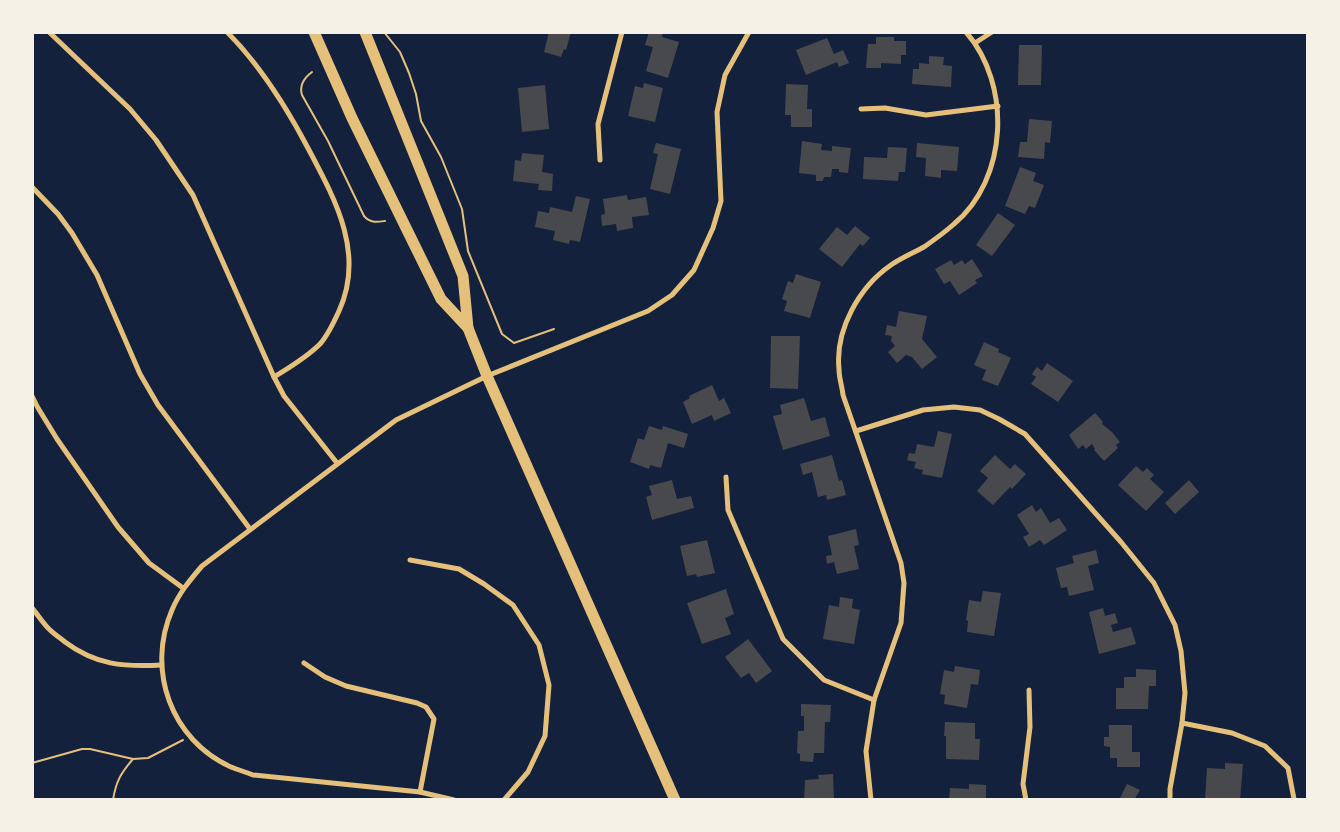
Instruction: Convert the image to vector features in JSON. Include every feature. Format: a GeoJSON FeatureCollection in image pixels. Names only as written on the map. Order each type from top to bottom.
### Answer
{"type":"FeatureCollection","features":[{"type":"Feature","properties":{"kind":"main road"},"geometry":{"type":"LineString","coordinates":[[314,32],[352,118],[441,299],[468,328]]}},
{"type":"Feature","properties":{"kind":"main road"},"geometry":{"type":"LineString","coordinates":[[365,32],[463,276],[468,328],[487,376],[675,800]]}},
{"type":"Feature","properties":{"kind":"street"},"geometry":{"type":"LineString","coordinates":[[49,32],[130,109],[156,140],[192,195],[284,396],[337,463]]}},
{"type":"Feature","properties":{"kind":"street"},"geometry":{"type":"LineString","coordinates":[[227,32],[268,82],[299,130],[341,216],[348,242],[350,271],[346,297],[334,323],[321,343],[300,361],[274,377]]}},
{"type":"Feature","properties":{"kind":"street"},"geometry":{"type":"LineString","coordinates":[[600,160],[598,124],[622,32]]}},
{"type":"Feature","properties":{"kind":"street"},"geometry":{"type":"LineString","coordinates":[[454,800],[420,792],[253,775],[230,767],[208,753],[190,737],[175,718],[166,694],[161,665],[164,637],[171,610],[183,588],[202,566],[396,420],[487,376],[648,311],[672,295],[694,270],[713,228],[722,201],[717,112],[725,75],[749,32]]}},
{"type":"Feature","properties":{"kind":"street"},"geometry":{"type":"LineString","coordinates":[[871,800],[866,751],[874,700],[900,623],[904,583],[900,563],[843,395],[838,367],[841,338],[850,313],[870,284],[890,265],[925,246],[956,224],[980,194],[997,144],[998,106],[987,69],[975,43],[966,32]]}},
{"type":"Feature","properties":{"kind":"street"},"geometry":{"type":"LineString","coordinates":[[975,43],[992,32]]}},
{"type":"Feature","properties":{"kind":"street"},"geometry":{"type":"LineString","coordinates":[[860,109],[885,108],[926,115],[998,106]]}},
{"type":"Feature","properties":{"kind":"street"},"geometry":{"type":"LineString","coordinates":[[32,187],[58,214],[92,266],[140,374],[158,405],[250,530]]}},
{"type":"Feature","properties":{"kind":"street"},"geometry":{"type":"LineString","coordinates":[[32,396],[57,439],[118,527],[149,563],[183,588]]}},
{"type":"Feature","properties":{"kind":"street"},"geometry":{"type":"LineString","coordinates":[[856,431],[923,410],[954,407],[980,410],[1025,434],[1121,542],[1154,583],[1175,625],[1181,651],[1185,693],[1182,723],[1170,789],[1170,800]]}},
{"type":"Feature","properties":{"kind":"street"},"geometry":{"type":"LineString","coordinates":[[726,477],[728,510],[783,639],[824,680],[874,700]]}},
{"type":"Feature","properties":{"kind":"street"},"geometry":{"type":"LineString","coordinates":[[410,560],[459,569],[484,584],[512,605],[539,645],[549,685],[545,736],[528,772],[504,800]]}},
{"type":"Feature","properties":{"kind":"street"},"geometry":{"type":"LineString","coordinates":[[32,608],[50,630],[90,658],[110,664],[132,667],[161,665]]}},
{"type":"Feature","properties":{"kind":"street"},"geometry":{"type":"LineString","coordinates":[[304,663],[325,677],[346,686],[426,707],[434,719],[420,792]]}},
{"type":"Feature","properties":{"kind":"street"},"geometry":{"type":"LineString","coordinates":[[1026,800],[1023,784],[1030,727],[1029,690]]}},
{"type":"Feature","properties":{"kind":"street"},"geometry":{"type":"LineString","coordinates":[[1182,723],[1232,733],[1265,746],[1288,768],[1294,799]]}},
{"type":"Feature","properties":{"kind":"path"},"geometry":{"type":"LineString","coordinates":[[384,32],[400,52],[409,73],[416,94],[421,121],[441,158],[462,209],[468,251],[502,334],[514,343],[554,329]]}},
{"type":"Feature","properties":{"kind":"path"},"geometry":{"type":"LineString","coordinates":[[312,72],[301,84],[302,95],[328,141],[364,216],[374,222],[385,220]]}},
{"type":"Feature","properties":{"kind":"path"},"geometry":{"type":"LineString","coordinates":[[32,763],[82,749],[90,749],[133,759],[148,758],[190,737]]}},
{"type":"Feature","properties":{"kind":"path"},"geometry":{"type":"LineString","coordinates":[[113,800],[115,788],[122,772],[133,759]]}},
{"type":"Feature","properties":{"kind":"building"},"geometry":{"type":"Polygon","coordinates":[[[549,32],[571,32],[566,50],[564,49],[561,57],[544,52],[549,32]]]}},
{"type":"Feature","properties":{"kind":"building"},"geometry":{"type":"Polygon","coordinates":[[[649,32],[663,32],[662,37],[679,42],[668,78],[646,71],[653,47],[645,45],[649,32]]]}},
{"type":"Feature","properties":{"kind":"building"},"geometry":{"type":"Polygon","coordinates":[[[876,37],[894,37],[894,41],[906,41],[906,55],[901,55],[901,64],[881,63],[881,68],[866,68],[868,44],[876,44],[876,37]]]}},
{"type":"Feature","properties":{"kind":"building"},"geometry":{"type":"Polygon","coordinates":[[[827,38],[834,54],[843,50],[849,63],[839,67],[837,62],[806,75],[796,50],[827,38]]]}},
{"type":"Feature","properties":{"kind":"building"},"geometry":{"type":"Polygon","coordinates":[[[1019,45],[1042,45],[1041,85],[1018,85],[1019,45]]]}},
{"type":"Feature","properties":{"kind":"building"},"geometry":{"type":"Polygon","coordinates":[[[929,56],[944,57],[943,65],[952,66],[951,87],[912,84],[913,69],[919,69],[919,63],[929,64],[929,56]]]}},
{"type":"Feature","properties":{"kind":"building"},"geometry":{"type":"Polygon","coordinates":[[[644,83],[663,88],[655,122],[628,116],[635,86],[643,88],[644,83]]]}},
{"type":"Feature","properties":{"kind":"building"},"geometry":{"type":"Polygon","coordinates":[[[786,84],[808,85],[807,109],[812,109],[812,127],[791,127],[791,115],[785,115],[786,84]]]}},
{"type":"Feature","properties":{"kind":"building"},"geometry":{"type":"Polygon","coordinates":[[[545,85],[549,129],[522,132],[518,88],[545,85]]]}},
{"type":"Feature","properties":{"kind":"building"},"geometry":{"type":"Polygon","coordinates":[[[1029,119],[1052,121],[1050,143],[1045,142],[1044,159],[1018,157],[1020,142],[1027,142],[1029,119]]]}},
{"type":"Feature","properties":{"kind":"building"},"geometry":{"type":"Polygon","coordinates":[[[802,141],[822,144],[821,150],[832,151],[832,146],[851,148],[848,173],[839,172],[839,169],[832,169],[831,177],[824,177],[823,181],[816,181],[816,175],[799,173],[802,141]]]}},
{"type":"Feature","properties":{"kind":"building"},"geometry":{"type":"Polygon","coordinates":[[[656,143],[681,149],[670,194],[650,189],[658,154],[653,153],[656,143]]]}},
{"type":"Feature","properties":{"kind":"building"},"geometry":{"type":"Polygon","coordinates":[[[917,143],[959,147],[957,171],[941,170],[941,178],[925,176],[926,158],[916,157],[917,143]]]}},
{"type":"Feature","properties":{"kind":"building"},"geometry":{"type":"Polygon","coordinates":[[[888,147],[907,148],[905,172],[899,172],[898,181],[863,179],[864,157],[887,158],[888,147]]]}},
{"type":"Feature","properties":{"kind":"building"},"geometry":{"type":"Polygon","coordinates":[[[522,153],[544,155],[542,172],[553,174],[552,191],[538,190],[539,184],[513,181],[515,160],[521,161],[522,153]]]}},
{"type":"Feature","properties":{"kind":"building"},"geometry":{"type":"Polygon","coordinates":[[[1020,167],[1036,173],[1033,181],[1044,185],[1035,208],[1029,206],[1025,214],[1005,206],[1020,167]]]}},
{"type":"Feature","properties":{"kind":"building"},"geometry":{"type":"Polygon","coordinates":[[[627,195],[628,200],[646,197],[649,215],[632,217],[633,228],[617,231],[616,224],[602,226],[601,215],[605,214],[603,199],[627,195]]]}},
{"type":"Feature","properties":{"kind":"building"},"geometry":{"type":"Polygon","coordinates":[[[576,196],[590,199],[580,242],[570,240],[569,244],[553,240],[555,231],[535,227],[538,211],[549,213],[550,207],[572,212],[576,196]]]}},
{"type":"Feature","properties":{"kind":"building"},"geometry":{"type":"Polygon","coordinates":[[[998,213],[1015,225],[992,256],[976,245],[998,213]]]}},
{"type":"Feature","properties":{"kind":"building"},"geometry":{"type":"Polygon","coordinates":[[[855,226],[870,238],[863,246],[860,244],[842,267],[819,249],[837,227],[847,235],[855,226]]]}},
{"type":"Feature","properties":{"kind":"building"},"geometry":{"type":"Polygon","coordinates":[[[972,259],[983,276],[975,280],[977,283],[959,295],[950,281],[944,284],[935,269],[951,260],[954,265],[962,260],[965,264],[972,259]]]}},
{"type":"Feature","properties":{"kind":"building"},"geometry":{"type":"Polygon","coordinates":[[[796,274],[821,282],[810,318],[784,311],[787,301],[782,299],[788,281],[793,283],[796,274]]]}},
{"type":"Feature","properties":{"kind":"building"},"geometry":{"type":"Polygon","coordinates":[[[899,311],[927,316],[922,339],[937,357],[922,369],[912,357],[906,355],[897,363],[888,352],[895,346],[891,341],[892,336],[885,335],[887,325],[896,327],[899,311]]]}},
{"type":"Feature","properties":{"kind":"building"},"geometry":{"type":"Polygon","coordinates":[[[771,336],[800,336],[798,389],[770,388],[771,336]]]}},
{"type":"Feature","properties":{"kind":"building"},"geometry":{"type":"Polygon","coordinates":[[[984,342],[999,349],[998,352],[1011,358],[998,386],[982,380],[986,370],[974,365],[984,342]]]}},
{"type":"Feature","properties":{"kind":"building"},"geometry":{"type":"Polygon","coordinates":[[[1047,363],[1073,381],[1058,402],[1031,384],[1036,377],[1032,374],[1037,367],[1042,371],[1047,363]]]}},
{"type":"Feature","properties":{"kind":"building"},"geometry":{"type":"Polygon","coordinates":[[[712,385],[719,401],[724,398],[731,413],[714,421],[712,415],[692,424],[683,402],[690,398],[689,396],[712,385]]]}},
{"type":"Feature","properties":{"kind":"building"},"geometry":{"type":"Polygon","coordinates":[[[804,398],[811,421],[825,417],[830,436],[783,450],[773,416],[782,414],[780,405],[804,398]]]}},
{"type":"Feature","properties":{"kind":"building"},"geometry":{"type":"Polygon","coordinates":[[[1095,413],[1103,422],[1102,424],[1120,442],[1116,445],[1118,448],[1104,461],[1094,450],[1092,444],[1086,449],[1083,445],[1078,449],[1069,435],[1095,413]]]}},
{"type":"Feature","properties":{"kind":"building"},"geometry":{"type":"Polygon","coordinates":[[[649,426],[662,430],[663,426],[688,434],[684,448],[668,443],[661,468],[650,465],[649,469],[630,462],[638,438],[644,440],[649,426]]]}},
{"type":"Feature","properties":{"kind":"building"},"geometry":{"type":"Polygon","coordinates":[[[938,431],[952,434],[942,478],[922,474],[923,470],[914,468],[916,462],[907,460],[909,453],[915,454],[917,444],[934,447],[938,431]]]}},
{"type":"Feature","properties":{"kind":"building"},"geometry":{"type":"Polygon","coordinates":[[[832,455],[839,481],[842,480],[846,495],[827,500],[826,495],[818,497],[812,472],[803,475],[800,464],[832,455]]]}},
{"type":"Feature","properties":{"kind":"building"},"geometry":{"type":"Polygon","coordinates":[[[995,455],[1010,469],[1015,464],[1026,474],[993,505],[977,491],[988,478],[980,471],[995,455]]]}},
{"type":"Feature","properties":{"kind":"building"},"geometry":{"type":"Polygon","coordinates":[[[1136,466],[1143,472],[1147,468],[1154,475],[1150,479],[1164,492],[1146,511],[1118,485],[1136,466]]]}},
{"type":"Feature","properties":{"kind":"building"},"geometry":{"type":"Polygon","coordinates":[[[672,480],[677,499],[691,496],[694,508],[652,520],[646,497],[652,495],[649,486],[672,480]]]}},
{"type":"Feature","properties":{"kind":"building"},"geometry":{"type":"Polygon","coordinates":[[[1189,480],[1199,492],[1175,514],[1165,503],[1189,480]]]}},
{"type":"Feature","properties":{"kind":"building"},"geometry":{"type":"Polygon","coordinates":[[[1032,505],[1036,512],[1041,508],[1050,523],[1059,518],[1067,530],[1044,545],[1040,540],[1029,547],[1023,537],[1029,534],[1017,515],[1032,505]]]}},
{"type":"Feature","properties":{"kind":"building"},"geometry":{"type":"Polygon","coordinates":[[[856,529],[859,545],[854,546],[859,569],[837,574],[834,562],[827,564],[826,556],[832,555],[828,536],[856,529]]]}},
{"type":"Feature","properties":{"kind":"building"},"geometry":{"type":"Polygon","coordinates":[[[707,540],[715,573],[697,577],[696,574],[687,576],[680,546],[707,540]]]}},
{"type":"Feature","properties":{"kind":"building"},"geometry":{"type":"Polygon","coordinates":[[[1096,550],[1099,563],[1088,566],[1094,590],[1069,596],[1067,587],[1061,588],[1056,568],[1074,563],[1072,556],[1096,550]]]}},
{"type":"Feature","properties":{"kind":"building"},"geometry":{"type":"Polygon","coordinates":[[[726,589],[734,614],[725,618],[731,634],[702,644],[687,603],[726,589]]]}},
{"type":"Feature","properties":{"kind":"building"},"geometry":{"type":"Polygon","coordinates":[[[983,591],[1001,593],[994,636],[967,632],[968,621],[966,620],[969,600],[981,602],[983,591]]]}},
{"type":"Feature","properties":{"kind":"building"},"geometry":{"type":"Polygon","coordinates":[[[840,597],[853,599],[852,608],[860,610],[854,644],[823,639],[829,605],[839,607],[840,597]]]}},
{"type":"Feature","properties":{"kind":"building"},"geometry":{"type":"Polygon","coordinates":[[[1103,608],[1105,616],[1115,613],[1118,623],[1111,625],[1113,632],[1131,627],[1136,644],[1099,654],[1089,612],[1103,608]]]}},
{"type":"Feature","properties":{"kind":"building"},"geometry":{"type":"Polygon","coordinates":[[[748,639],[772,671],[756,683],[749,673],[741,678],[725,657],[748,639]]]}},
{"type":"Feature","properties":{"kind":"building"},"geometry":{"type":"Polygon","coordinates":[[[955,666],[980,670],[978,685],[971,684],[967,708],[944,704],[945,695],[940,694],[944,670],[954,672],[955,666]]]}},
{"type":"Feature","properties":{"kind":"building"},"geometry":{"type":"Polygon","coordinates":[[[1136,669],[1156,670],[1156,686],[1149,686],[1148,709],[1116,709],[1116,688],[1124,688],[1124,677],[1136,677],[1136,669]]]}},
{"type":"Feature","properties":{"kind":"building"},"geometry":{"type":"Polygon","coordinates":[[[801,704],[831,705],[830,722],[825,722],[824,753],[814,753],[813,762],[800,761],[800,754],[797,753],[798,731],[804,731],[804,716],[801,716],[801,704]]]}},
{"type":"Feature","properties":{"kind":"building"},"geometry":{"type":"Polygon","coordinates":[[[945,722],[975,723],[975,739],[980,739],[979,760],[946,759],[945,722]]]}},
{"type":"Feature","properties":{"kind":"building"},"geometry":{"type":"Polygon","coordinates":[[[1109,725],[1132,725],[1132,752],[1140,752],[1140,767],[1117,767],[1117,758],[1110,758],[1110,747],[1104,746],[1104,737],[1109,737],[1109,725]]]}},
{"type":"Feature","properties":{"kind":"building"},"geometry":{"type":"Polygon","coordinates":[[[1225,763],[1243,764],[1240,800],[1205,800],[1207,768],[1225,769],[1225,763]]]}},
{"type":"Feature","properties":{"kind":"building"},"geometry":{"type":"Polygon","coordinates":[[[833,774],[834,800],[804,800],[805,780],[819,779],[818,775],[833,774]]]}},
{"type":"Feature","properties":{"kind":"building"},"geometry":{"type":"Polygon","coordinates":[[[969,784],[986,785],[986,800],[949,800],[950,788],[969,789],[969,784]]]}},
{"type":"Feature","properties":{"kind":"building"},"geometry":{"type":"Polygon","coordinates":[[[1127,784],[1140,790],[1134,800],[1112,800],[1112,798],[1120,798],[1127,784]]]}}]}
